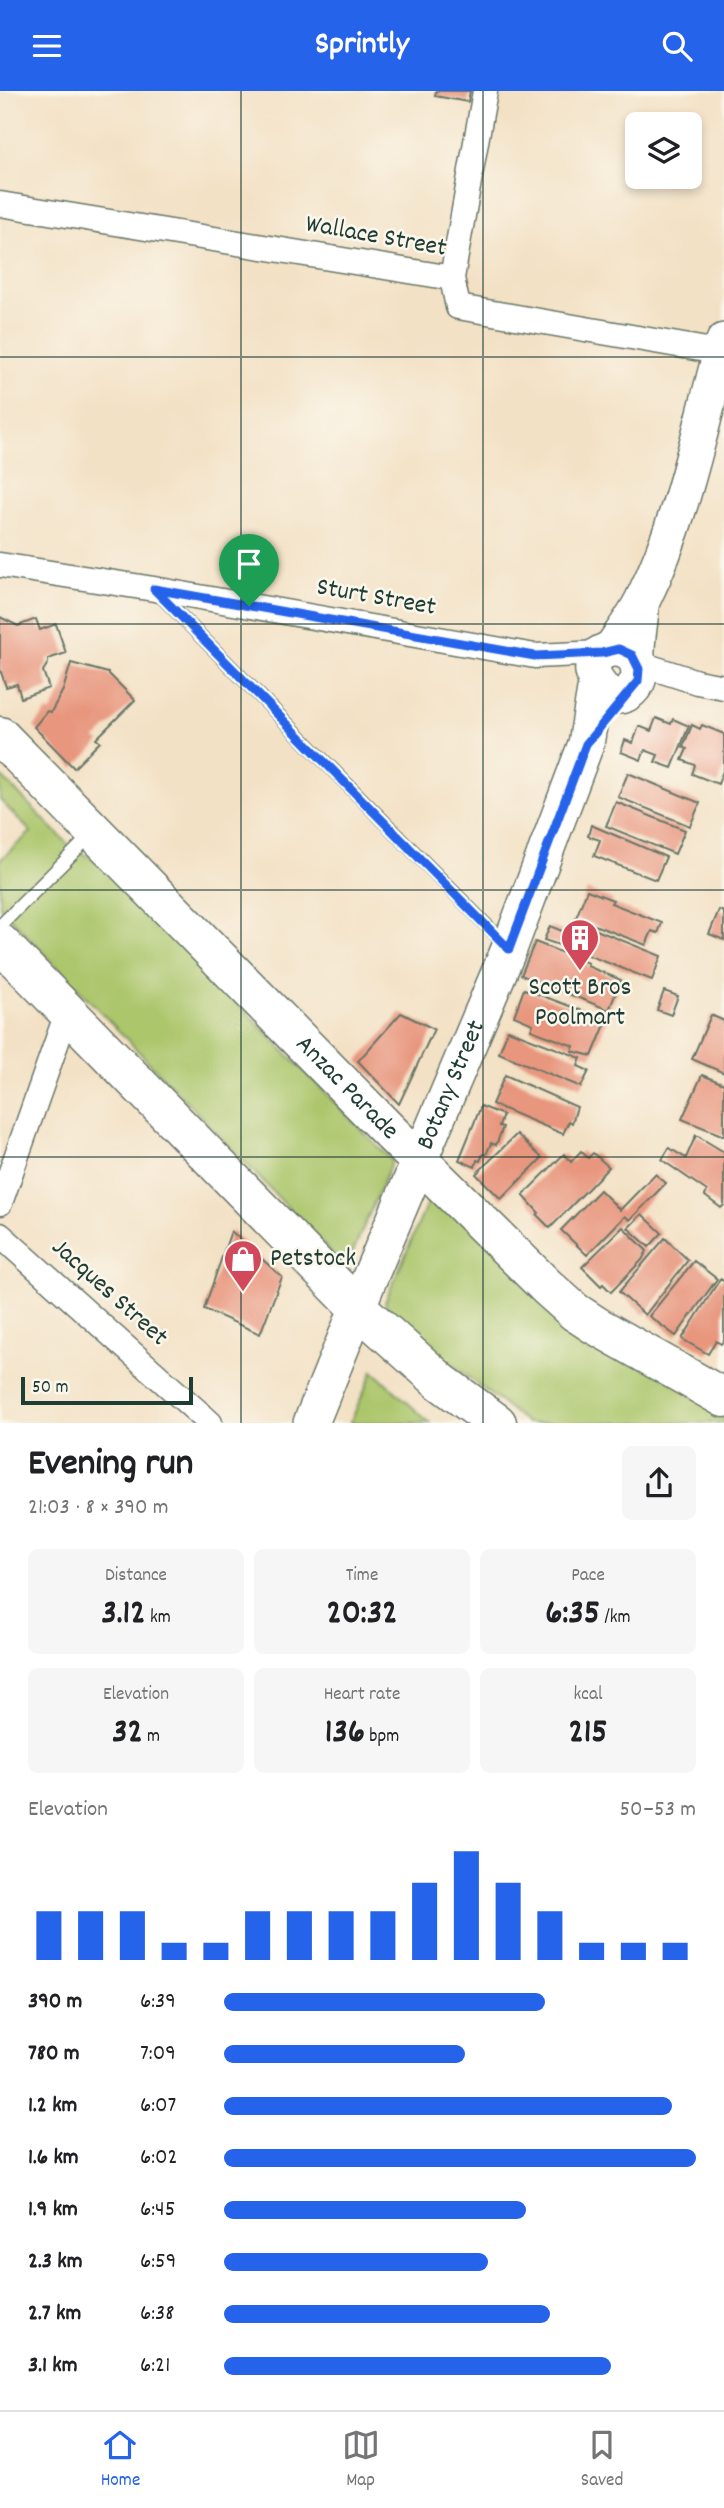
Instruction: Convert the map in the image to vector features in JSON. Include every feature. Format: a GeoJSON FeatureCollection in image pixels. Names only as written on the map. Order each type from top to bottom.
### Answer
{"type":"FeatureCollection","features":[{"type":"Feature","properties":{"kind":"main road","name":"Anzac Parade"},"geometry":{"type":"LineString","coordinates":[[0,736],[389,1131],[547,1287],[575,1312],[616,1338],[724,1398]]}},
{"type":"Feature","properties":{"kind":"main road"},"geometry":{"type":"LineString","coordinates":[[0,943],[358,1308],[441,1383],[497,1423]]}},
{"type":"Feature","properties":{"kind":"street"},"geometry":{"type":"LineString","coordinates":[[452,278],[485,91]]}},
{"type":"Feature","properties":{"kind":"street","name":"Wallace Street"},"geometry":{"type":"LineString","coordinates":[[0,204],[452,278],[458,307],[723,348]]}},
{"type":"Feature","properties":{"kind":"street","name":"Botany Street"},"geometry":{"type":"LineString","coordinates":[[311,1423],[509,949],[586,744],[662,558],[723,348]]}},
{"type":"Feature","properties":{"kind":"street","name":"Sturt Street"},"geometry":{"type":"LineString","coordinates":[[0,565],[724,687]]}},
{"type":"Feature","properties":{"kind":"street"},"geometry":{"type":"LineString","coordinates":[[0,1203],[68,1013]]}},
{"type":"Feature","properties":{"kind":"street","name":"Jacques Street"},"geometry":{"type":"LineString","coordinates":[[0,1235],[211,1423]]}},
{"type":"Feature","properties":{"kind":"lane"},"geometry":{"type":"LineString","coordinates":[[154,589],[509,949]]}},
{"type":"Feature","properties":{"kind":"lane"},"geometry":{"type":"LineString","coordinates":[[0,926],[94,832]]}},
{"type":"Feature","properties":{"kind":"green space"},"geometry":{"type":"Polygon","coordinates":[[[0,775],[68,844],[102,865],[392,1161],[346,1268],[0,907],[0,860],[31,832],[0,800],[0,775]]]}},
{"type":"Feature","properties":{"kind":"green space"},"geometry":{"type":"Polygon","coordinates":[[[427,1204],[440,1204],[724,1413],[724,1423],[527,1423],[392,1317],[385,1302],[427,1204]]]}},
{"type":"Feature","properties":{"kind":"green space"},"geometry":{"type":"Polygon","coordinates":[[[373,1371],[430,1423],[350,1423],[373,1371]]]}},
{"type":"Feature","properties":{"kind":"building"},"geometry":{"type":"Polygon","coordinates":[[[436,91],[470,91],[468,102],[435,96],[436,91]]]}},
{"type":"Feature","properties":{"kind":"building"},"geometry":{"type":"Polygon","coordinates":[[[0,617],[18,626],[36,619],[40,630],[56,624],[66,653],[48,659],[43,671],[49,688],[21,698],[17,684],[6,687],[0,669],[0,617]]]}},
{"type":"Feature","properties":{"kind":"building"},"geometry":{"type":"Polygon","coordinates":[[[71,663],[108,673],[135,700],[96,739],[100,742],[74,768],[34,727],[47,711],[51,712],[63,690],[71,663]]]}},
{"type":"Feature","properties":{"kind":"building"},"geometry":{"type":"Polygon","coordinates":[[[656,718],[671,724],[673,719],[689,726],[672,768],[655,762],[658,755],[645,750],[641,760],[621,752],[625,740],[633,743],[639,726],[651,731],[656,718]]]}},
{"type":"Feature","properties":{"kind":"building"},"geometry":{"type":"Polygon","coordinates":[[[692,725],[700,729],[702,725],[724,734],[724,768],[718,784],[692,774],[695,765],[682,760],[687,749],[683,747],[692,725]]]}},
{"type":"Feature","properties":{"kind":"building"},"geometry":{"type":"Polygon","coordinates":[[[628,773],[700,803],[690,826],[618,797],[628,773]]]}},
{"type":"Feature","properties":{"kind":"building"},"geometry":{"type":"Polygon","coordinates":[[[616,802],[685,830],[675,854],[606,826],[616,802]]]}},
{"type":"Feature","properties":{"kind":"building"},"geometry":{"type":"Polygon","coordinates":[[[591,825],[666,857],[656,880],[594,856],[600,840],[588,836],[591,825]]]}},
{"type":"Feature","properties":{"kind":"building"},"geometry":{"type":"Polygon","coordinates":[[[587,890],[613,900],[611,903],[662,923],[658,933],[652,931],[646,945],[576,918],[587,890]]]}},
{"type":"Feature","properties":{"kind":"building"},"geometry":{"type":"Polygon","coordinates":[[[719,910],[724,912],[724,940],[709,934],[719,910]]]}},
{"type":"Feature","properties":{"kind":"building"},"geometry":{"type":"Polygon","coordinates":[[[574,921],[661,956],[652,980],[564,946],[574,921]]]}},
{"type":"Feature","properties":{"kind":"building"},"geometry":{"type":"Polygon","coordinates":[[[550,926],[567,933],[562,946],[544,940],[550,926]]]}},
{"type":"Feature","properties":{"kind":"building"},"geometry":{"type":"Polygon","coordinates":[[[535,942],[588,963],[587,966],[621,980],[609,1010],[521,975],[535,942]]]}},
{"type":"Feature","properties":{"kind":"building"},"geometry":{"type":"Polygon","coordinates":[[[524,989],[607,1020],[592,1056],[572,1051],[574,1046],[531,1030],[533,1024],[514,1016],[524,989]]]}},
{"type":"Feature","properties":{"kind":"building"},"geometry":{"type":"Polygon","coordinates":[[[664,991],[678,996],[671,1015],[657,1010],[664,991]]]}},
{"type":"Feature","properties":{"kind":"building"},"geometry":{"type":"Polygon","coordinates":[[[401,1013],[434,1029],[399,1104],[358,1061],[401,1013]]]}},
{"type":"Feature","properties":{"kind":"building"},"geometry":{"type":"Polygon","coordinates":[[[711,1015],[724,1021],[724,1073],[692,1059],[711,1015]]]}},
{"type":"Feature","properties":{"kind":"building"},"geometry":{"type":"Polygon","coordinates":[[[508,1030],[581,1058],[578,1066],[589,1071],[581,1087],[499,1053],[508,1030]]]}},
{"type":"Feature","properties":{"kind":"building"},"geometry":{"type":"Polygon","coordinates":[[[505,1075],[577,1107],[572,1123],[569,1121],[563,1134],[492,1104],[505,1075]]]}},
{"type":"Feature","properties":{"kind":"building"},"geometry":{"type":"Polygon","coordinates":[[[702,1075],[724,1084],[724,1136],[682,1119],[702,1075]]]}},
{"type":"Feature","properties":{"kind":"building"},"geometry":{"type":"Polygon","coordinates":[[[481,1106],[503,1115],[499,1126],[503,1127],[496,1145],[491,1143],[486,1155],[483,1154],[480,1161],[477,1160],[475,1167],[459,1160],[481,1106]]]}},
{"type":"Feature","properties":{"kind":"building"},"geometry":{"type":"Polygon","coordinates":[[[517,1134],[542,1158],[501,1199],[476,1174],[517,1134]]]}},
{"type":"Feature","properties":{"kind":"building"},"geometry":{"type":"Polygon","coordinates":[[[696,1135],[724,1152],[724,1205],[721,1208],[705,1196],[707,1191],[662,1160],[669,1148],[686,1158],[696,1135]]]}},
{"type":"Feature","properties":{"kind":"building"},"geometry":{"type":"Polygon","coordinates":[[[581,1151],[588,1158],[593,1153],[609,1167],[550,1228],[523,1195],[564,1154],[571,1162],[581,1151]]]}},
{"type":"Feature","properties":{"kind":"building"},"geometry":{"type":"Polygon","coordinates":[[[655,1174],[666,1183],[630,1220],[625,1216],[587,1255],[561,1230],[600,1190],[620,1210],[655,1174]]]}},
{"type":"Feature","properties":{"kind":"building"},"geometry":{"type":"Polygon","coordinates":[[[642,1214],[662,1233],[649,1247],[628,1228],[642,1214]]]}},
{"type":"Feature","properties":{"kind":"building"},"geometry":{"type":"Polygon","coordinates":[[[623,1227],[647,1251],[642,1260],[611,1292],[582,1267],[623,1227]]]}},
{"type":"Feature","properties":{"kind":"building","name":"Petstock"},"geometry":{"type":"Polygon","coordinates":[[[231,1231],[282,1277],[260,1334],[204,1309],[231,1231]]]}},
{"type":"Feature","properties":{"kind":"building"},"geometry":{"type":"Polygon","coordinates":[[[665,1238],[688,1260],[645,1315],[619,1292],[665,1238]]]}},
{"type":"Feature","properties":{"kind":"building"},"geometry":{"type":"Polygon","coordinates":[[[694,1261],[717,1279],[676,1336],[649,1316],[694,1261]]]}},
{"type":"Feature","properties":{"kind":"building"},"geometry":{"type":"Polygon","coordinates":[[[720,1279],[724,1281],[724,1340],[721,1344],[716,1341],[708,1354],[682,1339],[720,1279]]]}},
{"type":"Feature","properties":{"kind":"place","name":"Scott Bros Poolmart"},"geometry":{"type":"Point","coordinates":[580,972]}},
{"type":"Feature","properties":{"kind":"place","name":"Petstock"},"geometry":{"type":"Point","coordinates":[243,1293]}},
{"type":"Feature","properties":{"kind":"route"},"geometry":{"type":"LineString","coordinates":[[154,589],[249,606],[535,656],[602,653],[619,649],[626,651],[636,660],[639,669],[638,681],[586,744],[509,949],[154,589]]}}]}
